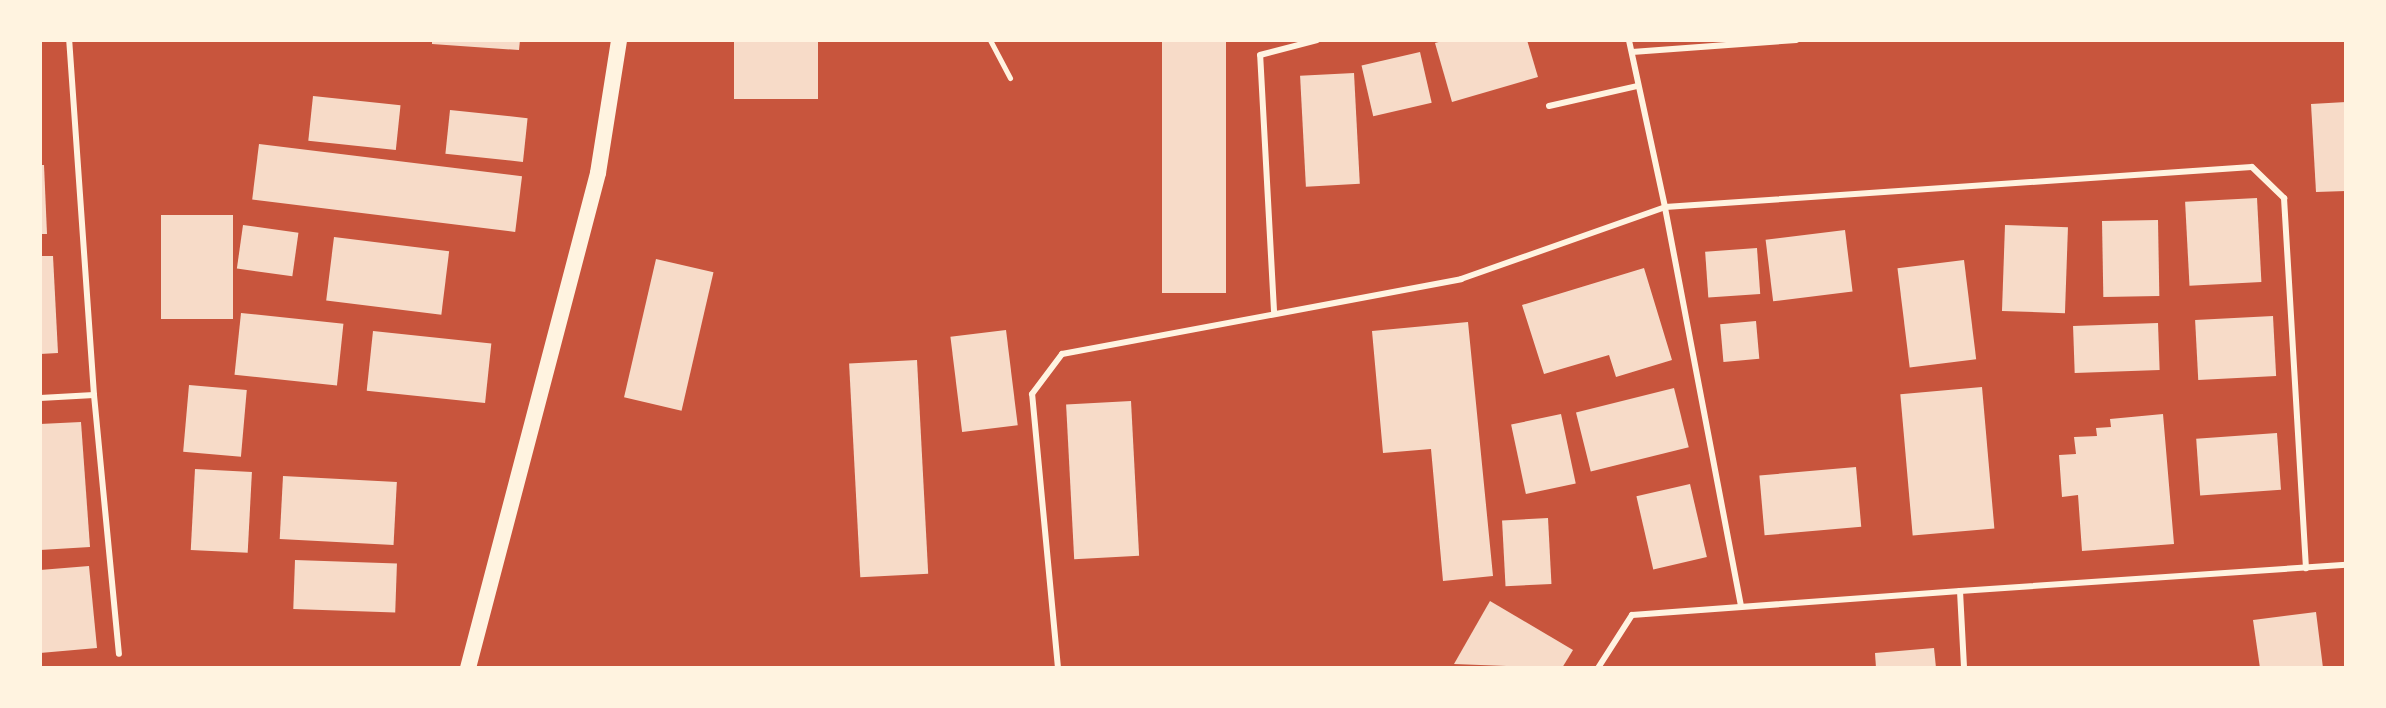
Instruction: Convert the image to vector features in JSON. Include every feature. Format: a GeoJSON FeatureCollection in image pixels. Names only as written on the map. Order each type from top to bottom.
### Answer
{"type":"FeatureCollection","features":[{"type":"Feature","properties":{"kind":"main road"},"geometry":{"type":"LineString","coordinates":[[468,668],[598,173],[619,40]]}},
{"type":"Feature","properties":{"kind":"lane"},"geometry":{"type":"LineString","coordinates":[[69,40],[94,395],[119,654]]}},
{"type":"Feature","properties":{"kind":"lane"},"geometry":{"type":"LineString","coordinates":[[1274,311],[1260,55],[1317,40]]}},
{"type":"Feature","properties":{"kind":"lane"},"geometry":{"type":"LineString","coordinates":[[1629,40],[1665,207],[1741,606]]}},
{"type":"Feature","properties":{"kind":"lane"},"geometry":{"type":"LineString","coordinates":[[1632,52],[1797,40]]}},
{"type":"Feature","properties":{"kind":"lane"},"geometry":{"type":"LineString","coordinates":[[1549,106],[1637,86]]}},
{"type":"Feature","properties":{"kind":"lane"},"geometry":{"type":"LineString","coordinates":[[1058,668],[1032,394],[1062,354],[1274,311],[1461,279],[1665,207],[2252,167],[2284,198],[2306,568]]}},
{"type":"Feature","properties":{"kind":"lane"},"geometry":{"type":"LineString","coordinates":[[40,398],[94,395]]}},
{"type":"Feature","properties":{"kind":"lane"},"geometry":{"type":"LineString","coordinates":[[1598,668],[1632,615],[2346,565]]}},
{"type":"Feature","properties":{"kind":"lane"},"geometry":{"type":"LineString","coordinates":[[1960,591],[1964,668]]}},
{"type":"Feature","properties":{"kind":"path"},"geometry":{"type":"LineString","coordinates":[[990,40],[1010,78]]}},
{"type":"Feature","properties":{"kind":"building"},"geometry":{"type":"Polygon","coordinates":[[[432,40],[520,40],[519,50],[432,44],[432,40]]]}},
{"type":"Feature","properties":{"kind":"building"},"geometry":{"type":"Polygon","coordinates":[[[734,40],[818,40],[818,99],[734,99],[734,40]]]}},
{"type":"Feature","properties":{"kind":"building"},"geometry":{"type":"Polygon","coordinates":[[[1162,40],[1226,40],[1226,293],[1162,293],[1162,40]]]}},
{"type":"Feature","properties":{"kind":"building"},"geometry":{"type":"Polygon","coordinates":[[[1446,40],[1527,40],[1538,77],[1452,102],[1435,43],[1446,40]]]}},
{"type":"Feature","properties":{"kind":"building"},"geometry":{"type":"Polygon","coordinates":[[[1420,52],[1432,103],[1373,116],[1362,65],[1420,52]]]}},
{"type":"Feature","properties":{"kind":"building"},"geometry":{"type":"Polygon","coordinates":[[[1354,73],[1360,184],[1306,187],[1300,76],[1354,73]]]}},
{"type":"Feature","properties":{"kind":"building"},"geometry":{"type":"Polygon","coordinates":[[[313,96],[401,105],[396,150],[308,141],[313,96]]]}},
{"type":"Feature","properties":{"kind":"building"},"geometry":{"type":"Polygon","coordinates":[[[2346,102],[2346,191],[2316,192],[2311,104],[2346,102]]]}},
{"type":"Feature","properties":{"kind":"building"},"geometry":{"type":"Polygon","coordinates":[[[450,110],[528,118],[523,162],[445,154],[450,110]]]}},
{"type":"Feature","properties":{"kind":"building"},"geometry":{"type":"Polygon","coordinates":[[[259,144],[522,176],[515,232],[252,200],[259,144]]]}},
{"type":"Feature","properties":{"kind":"building"},"geometry":{"type":"Polygon","coordinates":[[[40,165],[44,165],[47,234],[40,234],[40,165]]]}},
{"type":"Feature","properties":{"kind":"building"},"geometry":{"type":"Polygon","coordinates":[[[2257,198],[2261,282],[2189,286],[2185,202],[2257,198]]]}},
{"type":"Feature","properties":{"kind":"building"},"geometry":{"type":"Polygon","coordinates":[[[161,215],[233,215],[233,319],[161,319],[161,215]]]}},
{"type":"Feature","properties":{"kind":"building"},"geometry":{"type":"Polygon","coordinates":[[[2158,220],[2159,296],[2103,297],[2102,221],[2158,220]]]}},
{"type":"Feature","properties":{"kind":"building"},"geometry":{"type":"Polygon","coordinates":[[[243,225],[298,233],[292,276],[237,269],[243,225]]]}},
{"type":"Feature","properties":{"kind":"building"},"geometry":{"type":"Polygon","coordinates":[[[2005,225],[2068,227],[2065,313],[2002,311],[2005,225]]]}},
{"type":"Feature","properties":{"kind":"building"},"geometry":{"type":"Polygon","coordinates":[[[1845,230],[1853,292],[1773,301],[1766,240],[1845,230]]]}},
{"type":"Feature","properties":{"kind":"building"},"geometry":{"type":"Polygon","coordinates":[[[334,237],[449,251],[441,315],[326,301],[334,237]]]}},
{"type":"Feature","properties":{"kind":"building"},"geometry":{"type":"Polygon","coordinates":[[[1757,248],[1760,294],[1708,298],[1705,252],[1757,248]]]}},
{"type":"Feature","properties":{"kind":"building"},"geometry":{"type":"Polygon","coordinates":[[[40,256],[53,256],[58,353],[40,354],[40,256]]]}},
{"type":"Feature","properties":{"kind":"building"},"geometry":{"type":"Polygon","coordinates":[[[656,259],[713,272],[682,411],[624,397],[656,259]]]}},
{"type":"Feature","properties":{"kind":"building"},"geometry":{"type":"Polygon","coordinates":[[[1964,260],[1976,359],[1910,367],[1897,268],[1964,260]]]}},
{"type":"Feature","properties":{"kind":"building"},"geometry":{"type":"Polygon","coordinates":[[[1644,268],[1672,360],[1616,377],[1609,355],[1544,374],[1522,305],[1644,268]]]}},
{"type":"Feature","properties":{"kind":"building"},"geometry":{"type":"Polygon","coordinates":[[[241,313],[343,324],[337,385],[235,375],[241,313]]]}},
{"type":"Feature","properties":{"kind":"building"},"geometry":{"type":"Polygon","coordinates":[[[2273,316],[2276,376],[2198,380],[2195,320],[2273,316]]]}},
{"type":"Feature","properties":{"kind":"building"},"geometry":{"type":"Polygon","coordinates":[[[1756,321],[1759,359],[1723,362],[1720,324],[1756,321]]]}},
{"type":"Feature","properties":{"kind":"building"},"geometry":{"type":"Polygon","coordinates":[[[1468,322],[1493,576],[1443,581],[1431,449],[1383,453],[1372,331],[1468,322]]]}},
{"type":"Feature","properties":{"kind":"building"},"geometry":{"type":"Polygon","coordinates":[[[2158,323],[2160,370],[2075,373],[2073,326],[2158,323]]]}},
{"type":"Feature","properties":{"kind":"building"},"geometry":{"type":"Polygon","coordinates":[[[1006,330],[1018,425],[962,432],[950,337],[1006,330]]]}},
{"type":"Feature","properties":{"kind":"building"},"geometry":{"type":"Polygon","coordinates":[[[373,331],[491,343],[485,403],[367,391],[373,331]]]}},
{"type":"Feature","properties":{"kind":"building"},"geometry":{"type":"Polygon","coordinates":[[[917,360],[928,574],[860,577],[849,364],[917,360]]]}},
{"type":"Feature","properties":{"kind":"building"},"geometry":{"type":"Polygon","coordinates":[[[189,385],[247,390],[241,457],[183,452],[189,385]]]}},
{"type":"Feature","properties":{"kind":"building"},"geometry":{"type":"Polygon","coordinates":[[[1982,387],[1994,528],[1913,536],[1900,394],[1982,387]]]}},
{"type":"Feature","properties":{"kind":"building"},"geometry":{"type":"Polygon","coordinates":[[[1674,388],[1689,447],[1591,472],[1576,412],[1674,388]]]}},
{"type":"Feature","properties":{"kind":"building"},"geometry":{"type":"Polygon","coordinates":[[[1131,401],[1139,556],[1074,559],[1066,404],[1131,401]]]}},
{"type":"Feature","properties":{"kind":"building"},"geometry":{"type":"Polygon","coordinates":[[[1561,414],[1576,483],[1526,494],[1511,425],[1561,414]]]}},
{"type":"Feature","properties":{"kind":"building"},"geometry":{"type":"Polygon","coordinates":[[[2163,414],[2174,544],[2082,551],[2078,495],[2062,497],[2059,455],[2076,454],[2074,437],[2097,436],[2096,428],[2111,427],[2110,419],[2163,414]]]}},
{"type":"Feature","properties":{"kind":"building"},"geometry":{"type":"Polygon","coordinates":[[[81,422],[90,547],[40,550],[40,424],[81,422]]]}},
{"type":"Feature","properties":{"kind":"building"},"geometry":{"type":"Polygon","coordinates":[[[2277,433],[2281,490],[2200,496],[2196,439],[2277,433]]]}},
{"type":"Feature","properties":{"kind":"building"},"geometry":{"type":"Polygon","coordinates":[[[1856,467],[1861,527],[1765,535],[1759,475],[1856,467]]]}},
{"type":"Feature","properties":{"kind":"building"},"geometry":{"type":"Polygon","coordinates":[[[195,469],[252,472],[248,553],[191,550],[195,469]]]}},
{"type":"Feature","properties":{"kind":"building"},"geometry":{"type":"Polygon","coordinates":[[[283,476],[397,482],[394,545],[280,539],[283,476]]]}},
{"type":"Feature","properties":{"kind":"building"},"geometry":{"type":"Polygon","coordinates":[[[1690,484],[1707,557],[1653,569],[1636,496],[1690,484]]]}},
{"type":"Feature","properties":{"kind":"building"},"geometry":{"type":"Polygon","coordinates":[[[1548,518],[1551,584],[1506,586],[1502,520],[1548,518]]]}},
{"type":"Feature","properties":{"kind":"building"},"geometry":{"type":"Polygon","coordinates":[[[295,560],[397,564],[395,613],[293,609],[295,560]]]}},
{"type":"Feature","properties":{"kind":"building"},"geometry":{"type":"Polygon","coordinates":[[[89,566],[97,648],[40,653],[40,570],[89,566]]]}},
{"type":"Feature","properties":{"kind":"building"},"geometry":{"type":"Polygon","coordinates":[[[1490,601],[1573,650],[1562,668],[1454,664],[1490,601]]]}},
{"type":"Feature","properties":{"kind":"building"},"geometry":{"type":"Polygon","coordinates":[[[2316,612],[2323,668],[2260,668],[2253,620],[2316,612]]]}},
{"type":"Feature","properties":{"kind":"building"},"geometry":{"type":"Polygon","coordinates":[[[1934,648],[1936,668],[1876,668],[1875,653],[1934,648]]]}}]}
